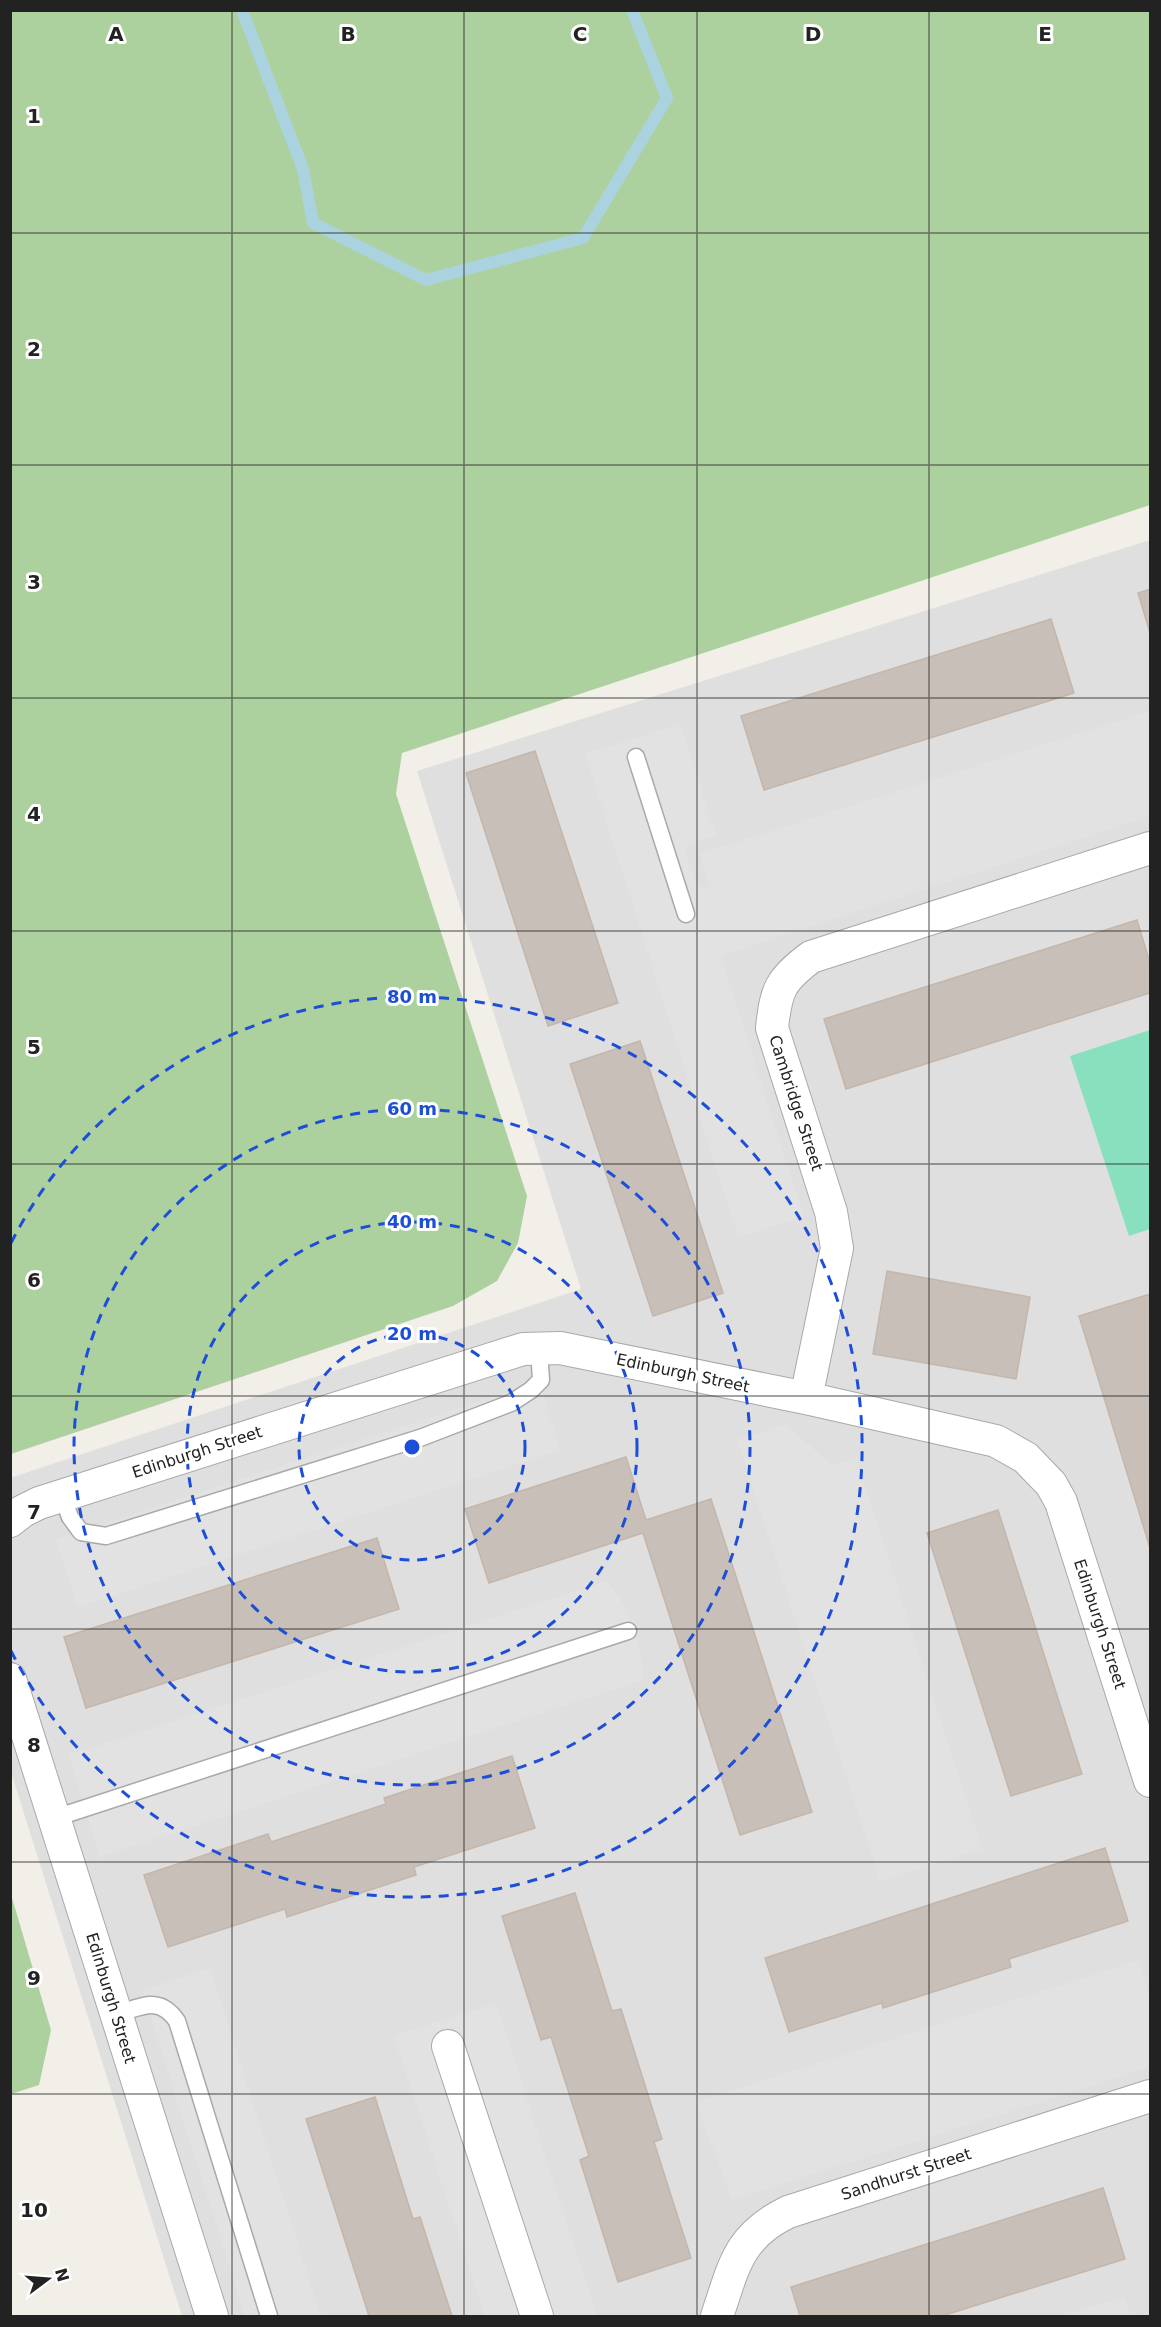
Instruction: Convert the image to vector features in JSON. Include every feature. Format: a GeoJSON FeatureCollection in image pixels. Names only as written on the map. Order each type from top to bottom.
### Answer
{"type":"FeatureCollection","features":[{"type":"Feature","properties":{"kind":"street","name":"Cambridge Street"},"geometry":{"type":"LineString","coordinates":[[806,1398],[837,1248],[831,1212],[772,1028],[775,999],[782,983],[793,970],[811,957],[1150,848]]}},
{"type":"Feature","properties":{"kind":"street","name":"Edinburgh Street"},"geometry":{"type":"LineString","coordinates":[[10,1521],[39,1503],[523,1349],[560,1348],[806,1398],[996,1441],[1026,1458],[1051,1484],[1061,1503],[1150,1781]]}},
{"type":"Feature","properties":{"kind":"street","name":"Edinburgh Street"},"geometry":{"type":"LineString","coordinates":[[10,1679],[212,2316]]}},
{"type":"Feature","properties":{"kind":"street"},"geometry":{"type":"LineString","coordinates":[[448,2046],[537,2316]]}},
{"type":"Feature","properties":{"kind":"street","name":"Sandhurst Street"},"geometry":{"type":"LineString","coordinates":[[717,2316],[736,2258],[751,2237],[771,2221],[788,2212],[1150,2096]]}},
{"type":"Feature","properties":{"kind":"lane"},"geometry":{"type":"LineString","coordinates":[[636,757],[686,914]]}},
{"type":"Feature","properties":{"kind":"lane"},"geometry":{"type":"LineString","coordinates":[[62,1496],[70,1517],[81,1532],[106,1536],[420,1438],[511,1403],[531,1390],[541,1380],[539,1349]]}},
{"type":"Feature","properties":{"kind":"lane"},"geometry":{"type":"LineString","coordinates":[[55,1818],[628,1630]]}},
{"type":"Feature","properties":{"kind":"lane"},"geometry":{"type":"LineString","coordinates":[[116,2014],[155,2004],[162,2005],[177,2020],[269,2316]]}},
{"type":"Feature","properties":{"kind":"shaded area"},"geometry":{"type":"Polygon","coordinates":[[[1150,540],[1150,2316],[182,2316],[11,1772],[10,1478],[581,1289],[417,771],[1150,540]]]}},
{"type":"Feature","properties":{"kind":"shaded area"},"geometry":{"type":"Polygon","coordinates":[[[1150,711],[1150,816],[721,956],[804,1217],[738,1237],[585,754],[680,724],[716,835],[689,844],[685,850],[696,881],[702,886],[709,887],[699,854],[1150,711]]]}},
{"type":"Feature","properties":{"kind":"shaded area"},"geometry":{"type":"Polygon","coordinates":[[[539,1382],[561,1450],[78,1607],[56,1539],[539,1382]]]}},
{"type":"Feature","properties":{"kind":"shaded area"},"geometry":{"type":"Polygon","coordinates":[[[787,1424],[831,1466],[856,1458],[982,1849],[880,1881],[737,1440],[787,1424]]]}},
{"type":"Feature","properties":{"kind":"shaded area"},"geometry":{"type":"Polygon","coordinates":[[[607,1581],[625,1606],[640,1648],[643,1680],[100,1857],[69,1755],[607,1581]]]}},
{"type":"Feature","properties":{"kind":"shaded area"},"geometry":{"type":"Polygon","coordinates":[[[1139,1960],[1150,1997],[1150,2067],[732,2200],[696,2102],[1139,1960]]]}},
{"type":"Feature","properties":{"kind":"shaded area"},"geometry":{"type":"Polygon","coordinates":[[[210,1968],[321,2316],[245,2316],[142,1990],[210,1968]]]}},
{"type":"Feature","properties":{"kind":"shaded area"},"geometry":{"type":"Polygon","coordinates":[[[496,2003],[597,2316],[485,2316],[394,2036],[496,2003]]]}},
{"type":"Feature","properties":{"kind":"shaded area"},"geometry":{"type":"Polygon","coordinates":[[[1124,2297],[1131,2316],[1061,2316],[1124,2297]]]}},
{"type":"Feature","properties":{"kind":"green space"},"geometry":{"type":"Polygon","coordinates":[[[10,11],[1150,11],[1150,505],[402,753],[396,794],[527,1196],[518,1243],[497,1281],[453,1306],[11,1454],[10,11]]]}},
{"type":"Feature","properties":{"kind":"green space"},"geometry":{"type":"Polygon","coordinates":[[[1150,1030],[1150,1229],[1129,1236],[1070,1056],[1150,1030]]]}},
{"type":"Feature","properties":{"kind":"green space"},"geometry":{"type":"Polygon","coordinates":[[[10,1891],[51,2030],[39,2085],[11,2094],[10,1891]]]}},
{"type":"Feature","properties":{"kind":"building"},"geometry":{"type":"Polygon","coordinates":[[[1150,589],[1150,633],[1138,593],[1150,589]]]}},
{"type":"Feature","properties":{"kind":"building"},"geometry":{"type":"Polygon","coordinates":[[[1051,619],[1074,693],[764,790],[741,716],[1051,619]]]}},
{"type":"Feature","properties":{"kind":"building"},"geometry":{"type":"Polygon","coordinates":[[[535,751],[618,1003],[548,1026],[466,773],[535,751]]]}},
{"type":"Feature","properties":{"kind":"building"},"geometry":{"type":"Polygon","coordinates":[[[1137,920],[1150,963],[1150,993],[846,1089],[824,1019],[1137,920]]]}},
{"type":"Feature","properties":{"kind":"building"},"geometry":{"type":"Polygon","coordinates":[[[640,1041],[723,1293],[653,1316],[570,1064],[640,1041]]]}},
{"type":"Feature","properties":{"kind":"building"},"geometry":{"type":"Polygon","coordinates":[[[887,1271],[1030,1297],[1016,1379],[873,1354],[887,1271]]]}},
{"type":"Feature","properties":{"kind":"building"},"geometry":{"type":"Polygon","coordinates":[[[1150,1294],[1150,1548],[1079,1316],[1150,1294]]]}},
{"type":"Feature","properties":{"kind":"building"},"geometry":{"type":"Polygon","coordinates":[[[626,1457],[646,1520],[711,1499],[812,1812],[740,1835],[643,1533],[489,1583],[465,1509],[626,1457]]]}},
{"type":"Feature","properties":{"kind":"building"},"geometry":{"type":"Polygon","coordinates":[[[998,1510],[1082,1774],[1011,1796],[927,1533],[998,1510]]]}},
{"type":"Feature","properties":{"kind":"building"},"geometry":{"type":"Polygon","coordinates":[[[377,1538],[399,1609],[86,1708],[64,1637],[377,1538]]]}},
{"type":"Feature","properties":{"kind":"building"},"geometry":{"type":"Polygon","coordinates":[[[512,1756],[535,1828],[414,1867],[416,1875],[287,1917],[285,1909],[168,1947],[144,1875],[268,1834],[271,1842],[386,1804],[384,1798],[512,1756]]]}},
{"type":"Feature","properties":{"kind":"building"},"geometry":{"type":"Polygon","coordinates":[[[1105,1848],[1128,1921],[1009,1959],[1011,1967],[883,2008],[882,2003],[789,2032],[765,1958],[1105,1848]]]}},
{"type":"Feature","properties":{"kind":"building"},"geometry":{"type":"Polygon","coordinates":[[[575,1893],[612,2011],[621,2009],[662,2139],[654,2142],[691,2258],[618,2282],[580,2160],[589,2156],[551,2037],[541,2040],[502,1916],[575,1893]]]}},
{"type":"Feature","properties":{"kind":"building"},"geometry":{"type":"Polygon","coordinates":[[[375,2097],[413,2219],[420,2217],[452,2316],[369,2316],[306,2119],[375,2097]]]}},
{"type":"Feature","properties":{"kind":"building"},"geometry":{"type":"Polygon","coordinates":[[[1103,2188],[1125,2259],[942,2316],[800,2316],[791,2287],[1103,2188]]]}},
{"type":"Feature","properties":{"kind":"waterway"},"geometry":{"type":"LineString","coordinates":[[242,10],[303,169],[313,223],[426,280],[583,238],[667,98],[632,10]]}}]}
